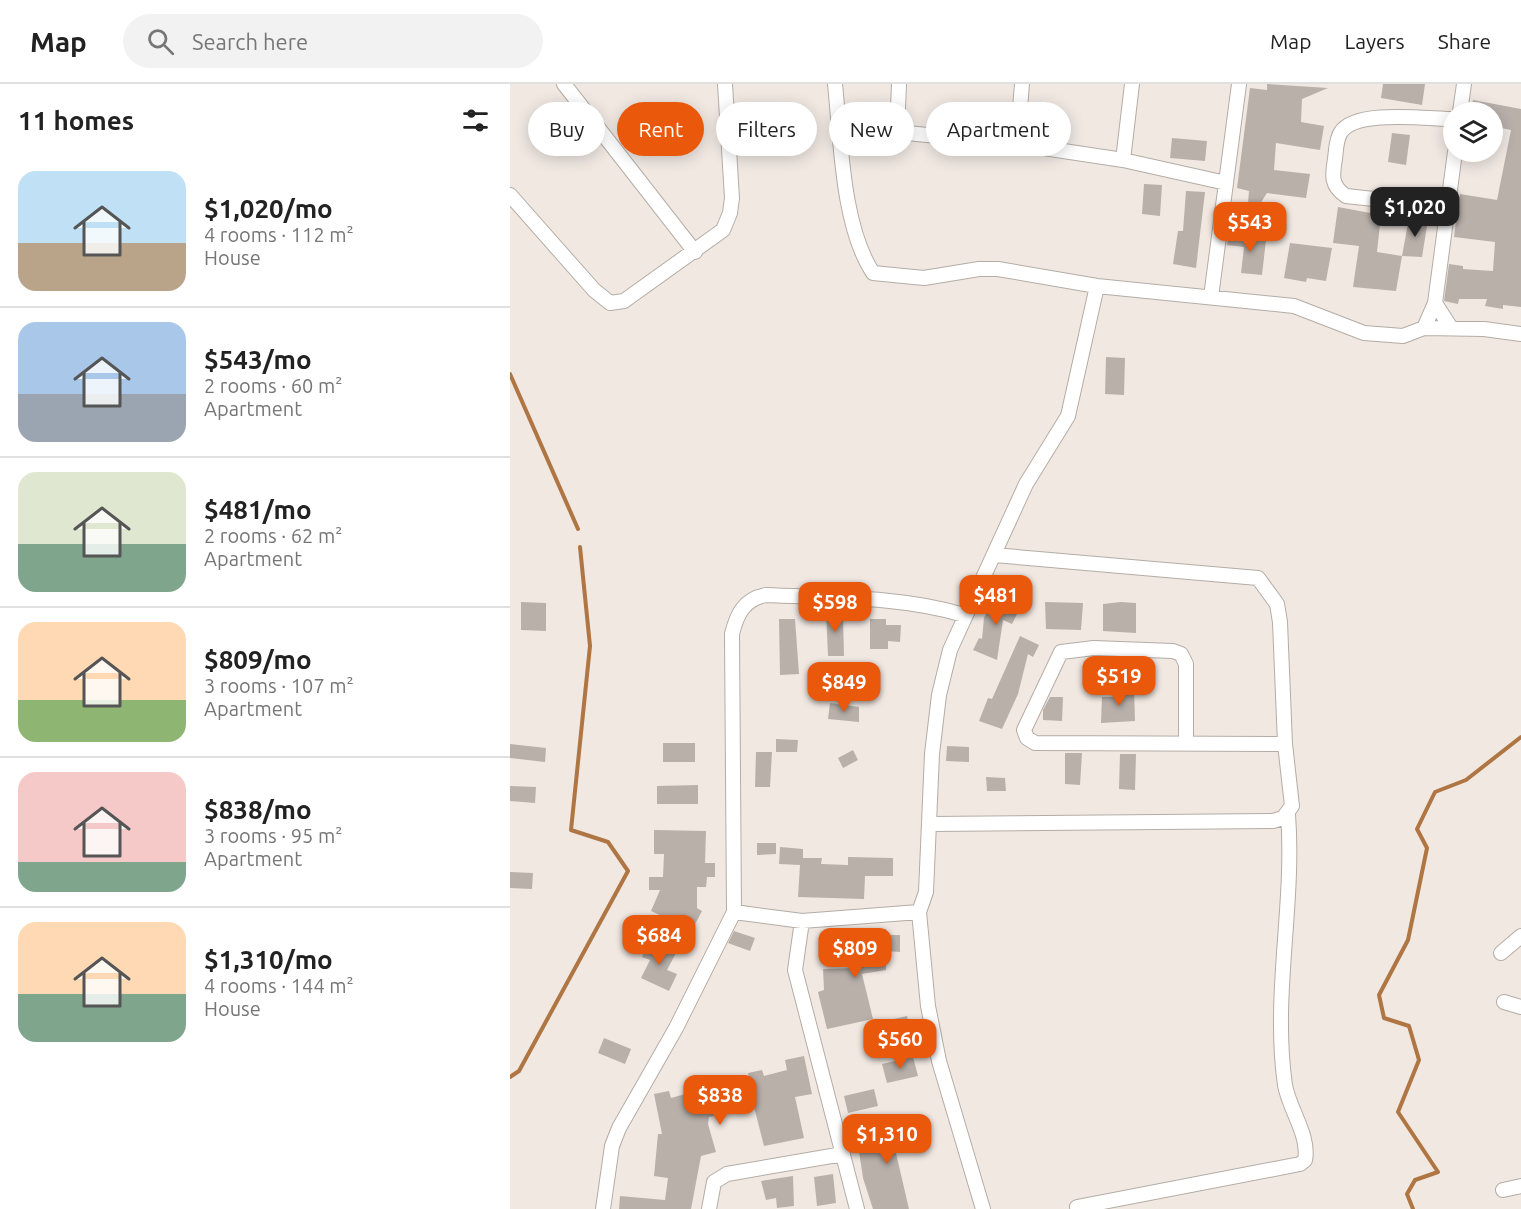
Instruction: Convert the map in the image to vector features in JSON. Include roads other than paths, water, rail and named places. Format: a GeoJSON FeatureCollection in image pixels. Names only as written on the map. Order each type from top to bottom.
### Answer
{"type":"FeatureCollection","features":[{"type":"Feature","properties":{"kind":"street"},"geometry":{"type":"LineString","coordinates":[[564,84],[695,252]]}},
{"type":"Feature","properties":{"kind":"street"},"geometry":{"type":"LineString","coordinates":[[510,195],[586,281],[610,303],[624,301],[723,230],[730,213],[732,198],[725,84]]}},
{"type":"Feature","properties":{"kind":"street"},"geometry":{"type":"LineString","coordinates":[[835,84],[837,102]]}},
{"type":"Feature","properties":{"kind":"street"},"geometry":{"type":"LineString","coordinates":[[898,102],[899,84]]}},
{"type":"Feature","properties":{"kind":"street"},"geometry":{"type":"LineString","coordinates":[[1020,102],[1022,84]]}},
{"type":"Feature","properties":{"kind":"street"},"geometry":{"type":"LineString","coordinates":[[1123,160],[1132,84]]}},
{"type":"Feature","properties":{"kind":"street"},"geometry":{"type":"LineString","coordinates":[[1211,297],[1239,84]]}},
{"type":"Feature","properties":{"kind":"street"},"geometry":{"type":"LineString","coordinates":[[1461,102],[1464,84]]}},
{"type":"Feature","properties":{"kind":"street"},"geometry":{"type":"LineString","coordinates":[[1443,119],[1375,118],[1354,122],[1345,127],[1338,137],[1332,175],[1336,187],[1346,196],[1448,207]]}},
{"type":"Feature","properties":{"kind":"street"},"geometry":{"type":"LineString","coordinates":[[1071,152],[1123,160],[1226,183]]}},
{"type":"Feature","properties":{"kind":"street"},"geometry":{"type":"LineString","coordinates":[[844,156],[855,236],[873,273],[924,278],[979,269],[998,269],[1097,286],[1294,306],[1364,333],[1403,336],[1424,328],[1451,328],[1521,334]]}},
{"type":"Feature","properties":{"kind":"street"},"geometry":{"type":"LineString","coordinates":[[1424,328],[1435,303],[1454,162]]}},
{"type":"Feature","properties":{"kind":"street"},"geometry":{"type":"LineString","coordinates":[[983,1209],[939,1061],[928,1006],[919,912],[926,892],[931,824],[932,754],[939,694],[950,650],[964,615],[1026,484],[1068,416],[1097,286]]}},
{"type":"Feature","properties":{"kind":"street"},"geometry":{"type":"LineString","coordinates":[[1435,303],[1451,328]]}},
{"type":"Feature","properties":{"kind":"street"},"geometry":{"type":"LineString","coordinates":[[994,555],[1258,578],[1269,589],[1277,603],[1280,622],[1285,744],[1292,806],[1288,814],[1291,856],[1281,968],[1284,1076],[1287,1097],[1304,1142],[1305,1160],[1300,1164],[1074,1208]]}},
{"type":"Feature","properties":{"kind":"street"},"geometry":{"type":"LineString","coordinates":[[603,1209],[612,1146],[619,1128],[676,1028],[734,912],[732,634],[743,606],[750,600],[766,595],[905,602],[964,615]]}},
{"type":"Feature","properties":{"kind":"street"},"geometry":{"type":"LineString","coordinates":[[1186,742],[1186,664],[1181,654],[1173,651],[1094,648],[1061,652],[1024,730],[1027,738],[1035,743],[1285,744]]}},
{"type":"Feature","properties":{"kind":"street"},"geometry":{"type":"LineString","coordinates":[[931,824],[1273,821],[1288,814]]}},
{"type":"Feature","properties":{"kind":"street"},"geometry":{"type":"LineString","coordinates":[[734,912],[802,921],[919,912]]}},
{"type":"Feature","properties":{"kind":"street"},"geometry":{"type":"LineString","coordinates":[[802,921],[795,970],[857,1209]]}},
{"type":"Feature","properties":{"kind":"street"},"geometry":{"type":"LineString","coordinates":[[1501,952],[1521,936]]}},
{"type":"Feature","properties":{"kind":"street"},"geometry":{"type":"LineString","coordinates":[[1504,1002],[1521,1007]]}},
{"type":"Feature","properties":{"kind":"street"},"geometry":{"type":"LineString","coordinates":[[710,1209],[714,1182],[727,1174],[843,1154]]}},
{"type":"Feature","properties":{"kind":"street"},"geometry":{"type":"LineString","coordinates":[[1503,1190],[1521,1186]]}},
{"type":"Feature","properties":{"kind":"waterway"},"geometry":{"type":"LineString","coordinates":[[510,374],[578,529]]}},
{"type":"Feature","properties":{"kind":"waterway"},"geometry":{"type":"LineString","coordinates":[[510,1077],[519,1071],[628,871],[608,842],[571,830],[590,646],[580,547]]}},
{"type":"Feature","properties":{"kind":"waterway"},"geometry":{"type":"LineString","coordinates":[[1413,1209],[1407,1194],[1415,1180],[1438,1172],[1398,1112],[1419,1060],[1409,1026],[1384,1018],[1379,995],[1408,940],[1427,848],[1417,829],[1435,792],[1466,780],[1521,737]]}}]}
